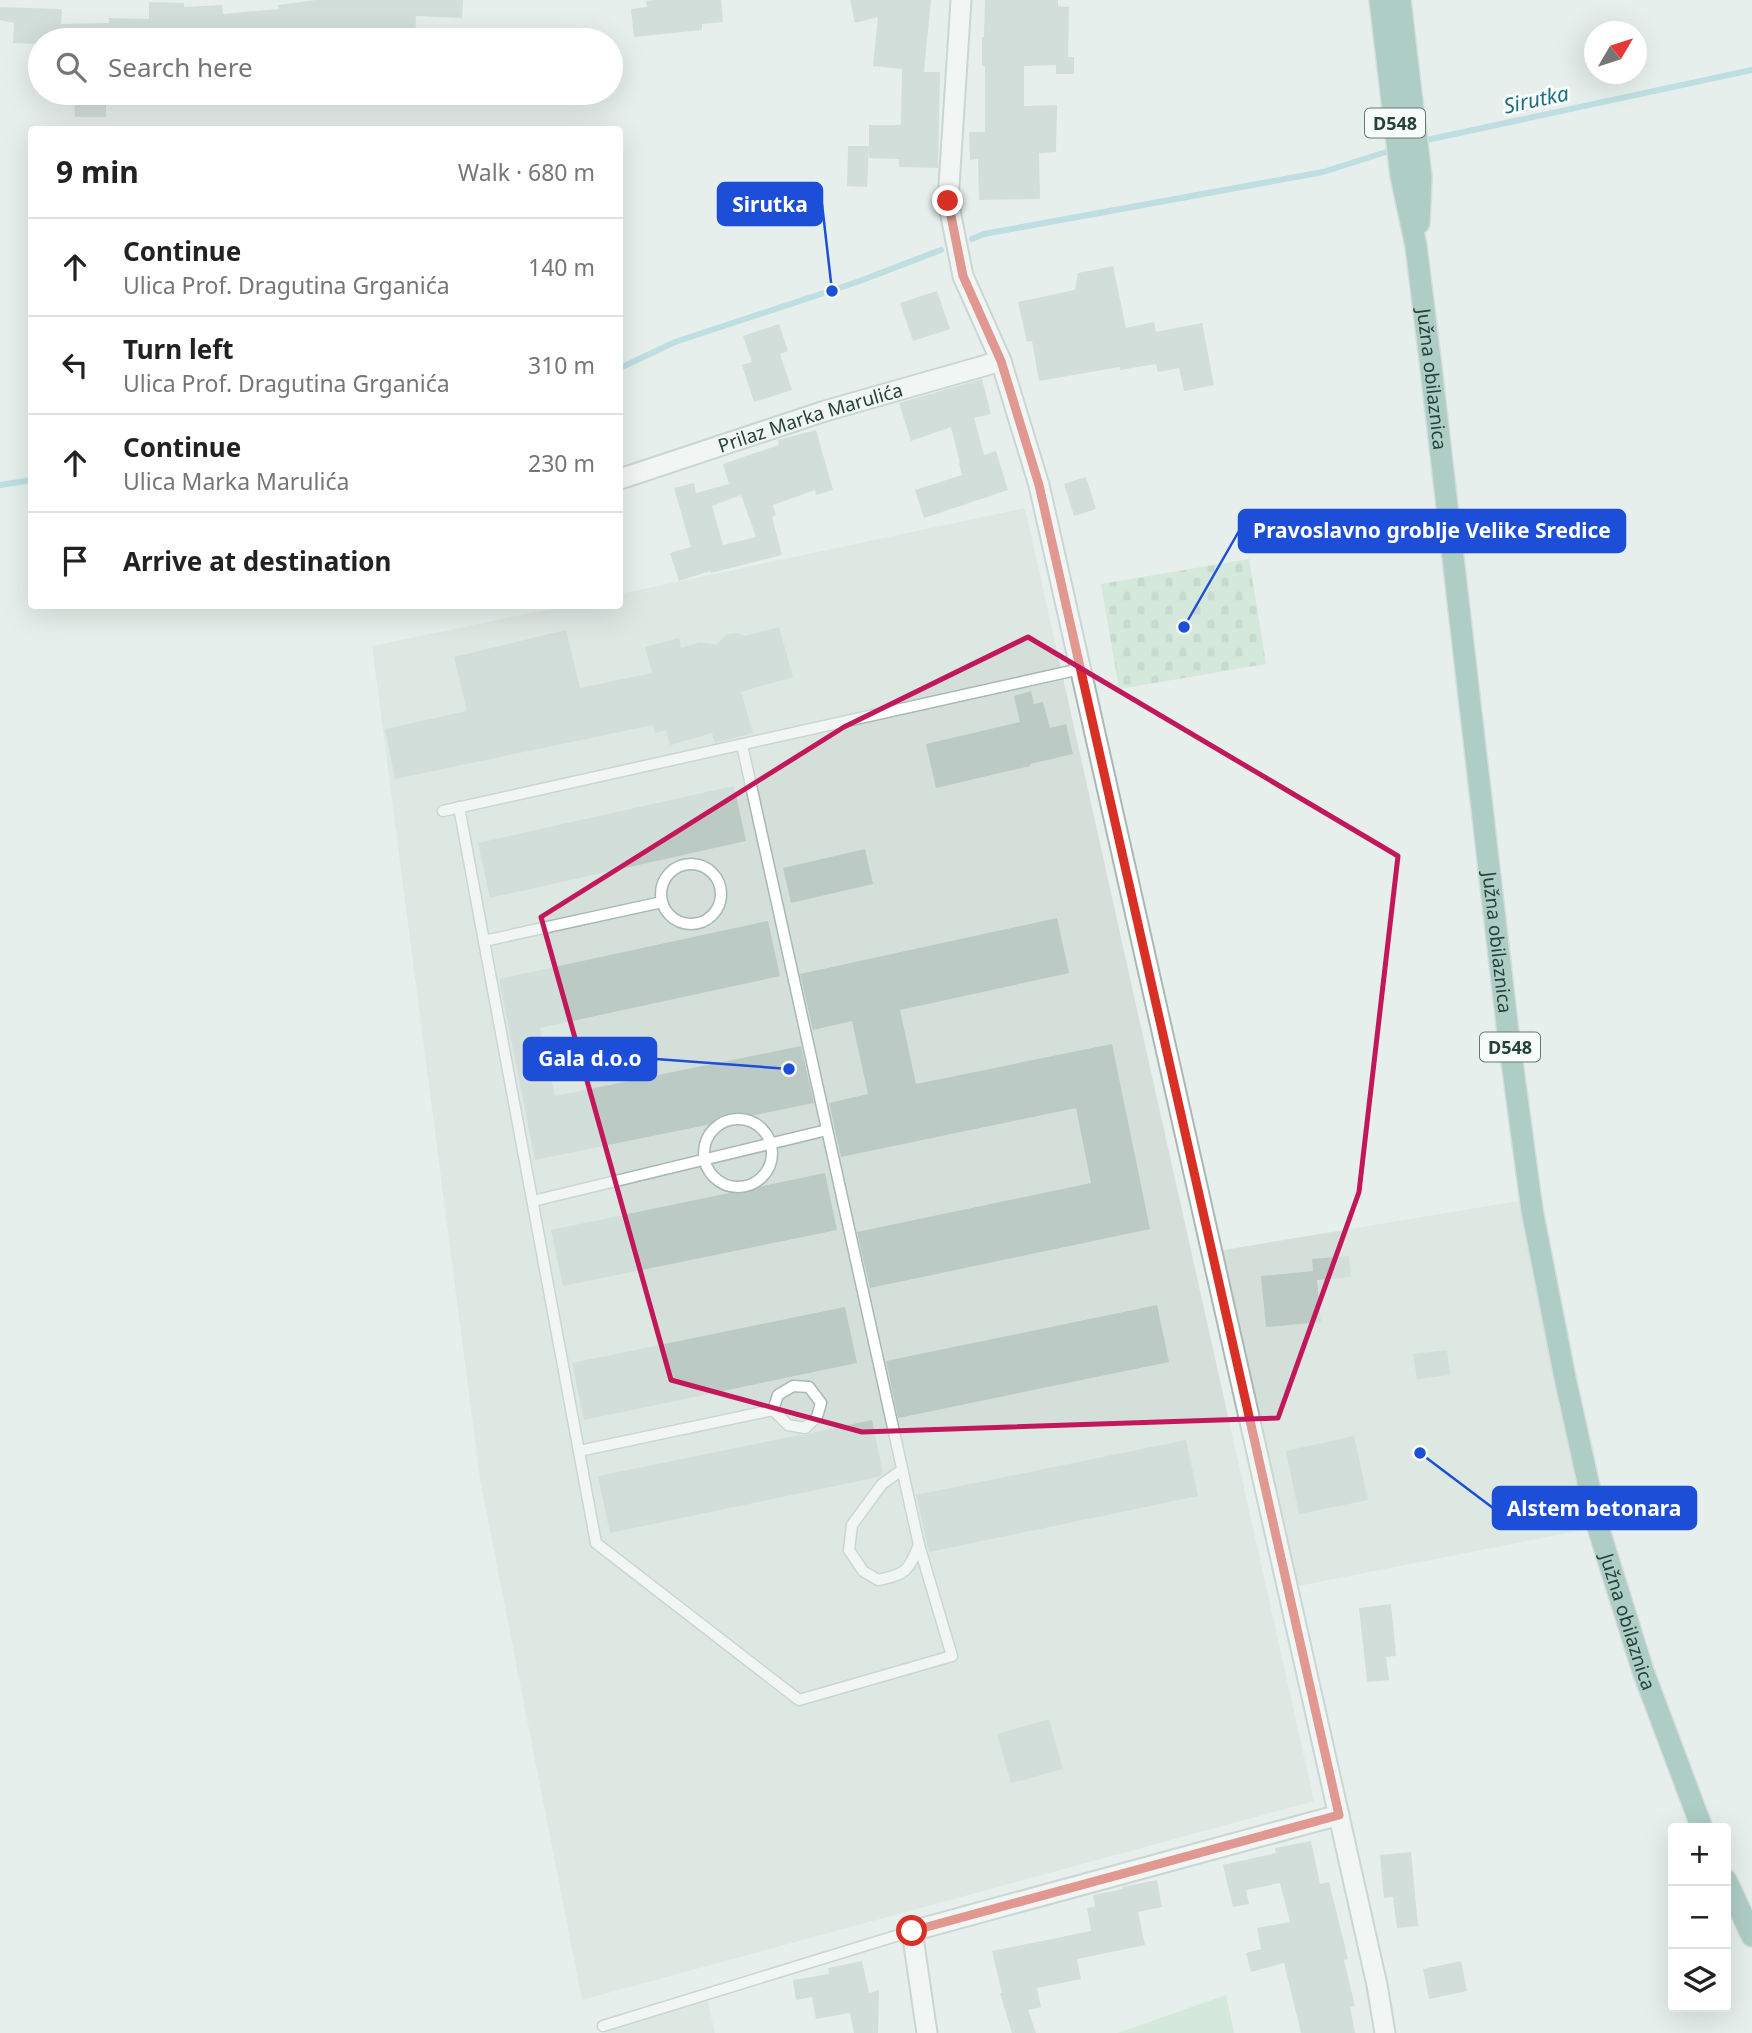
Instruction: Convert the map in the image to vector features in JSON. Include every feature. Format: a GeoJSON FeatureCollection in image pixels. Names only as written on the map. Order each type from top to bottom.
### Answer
{"type":"FeatureCollection","features":[{"type":"Feature","properties":{"kind":"main road","name":"Južna obilaznica"},"geometry":{"type":"LineString","coordinates":[[1380,0],[1401,176],[1416,246],[1507,1024],[1532,1210],[1598,1527],[1643,1671],[1700,1823]]}},
{"type":"Feature","properties":{"kind":"main road","name":"Južna obilaznica"},"geometry":{"type":"LineString","coordinates":[[1400,0],[1421,177],[1416,246]]}},
{"type":"Feature","properties":{"kind":"main road"},"geometry":{"type":"LineString","coordinates":[[1729,1886],[1752,1936]]}},
{"type":"Feature","properties":{"kind":"street"},"geometry":{"type":"LineString","coordinates":[[961,0],[948,201],[963,276],[1001,361],[1039,485],[1377,1985],[1385,2033]]}},
{"type":"Feature","properties":{"kind":"street","name":"Prilaz Marka Marulića"},"geometry":{"type":"LineString","coordinates":[[623,478],[825,411],[1001,361]]}},
{"type":"Feature","properties":{"kind":"street"},"geometry":{"type":"LineString","coordinates":[[927,2033],[912,1931],[1339,1815]]}},
{"type":"Feature","properties":{"kind":"lane"},"geometry":{"type":"LineString","coordinates":[[443,811],[1080,669]]}},
{"type":"Feature","properties":{"kind":"lane"},"geometry":{"type":"LineString","coordinates":[[459,807],[596,1543],[799,1700],[953,1656],[919,1545],[742,745]]}},
{"type":"Feature","properties":{"kind":"lane"},"geometry":{"type":"LineString","coordinates":[[686,864],[706,867],[720,883],[721,902],[710,918],[701,923],[682,923],[666,911],[662,902],[663,882],[668,873],[686,864]]}},
{"type":"Feature","properties":{"kind":"lane"},"geometry":{"type":"LineString","coordinates":[[484,941],[662,902]]}},
{"type":"Feature","properties":{"kind":"lane"},"geometry":{"type":"LineString","coordinates":[[736,1119],[757,1126],[771,1144],[770,1165],[756,1182],[746,1186],[725,1184],[709,1170],[705,1160],[708,1138],[715,1128],[736,1119]]}},
{"type":"Feature","properties":{"kind":"lane"},"geometry":{"type":"LineString","coordinates":[[533,1201],[827,1130]]}},
{"type":"Feature","properties":{"kind":"lane"},"geometry":{"type":"LineString","coordinates":[[793,1386],[809,1387],[821,1403],[817,1417],[805,1428],[788,1425],[773,1410],[778,1395],[793,1386]]}},
{"type":"Feature","properties":{"kind":"lane"},"geometry":{"type":"LineString","coordinates":[[579,1451],[773,1410]]}},
{"type":"Feature","properties":{"kind":"lane"},"geometry":{"type":"LineString","coordinates":[[902,1470],[882,1484],[852,1525],[849,1550],[863,1571],[878,1580],[900,1575],[911,1564],[919,1545]]}},
{"type":"Feature","properties":{"kind":"lane"},"geometry":{"type":"LineString","coordinates":[[603,2026],[912,1931]]}},
{"type":"Feature","properties":{"kind":"highlighted area"},"geometry":{"type":"Polygon","coordinates":[[[1028,637],[1398,856],[1359,1192],[1278,1418],[862,1432],[671,1380],[541,917],[844,727],[1028,637]]]}},
{"type":"Feature","properties":{"kind":"shaded area"},"geometry":{"type":"Polygon","coordinates":[[[1025,508],[1314,1801],[582,2000],[480,1479],[372,646],[551,609],[623,609],[623,593],[1025,508]]]}},
{"type":"Feature","properties":{"kind":"shaded area"},"geometry":{"type":"Polygon","coordinates":[[[1531,1199],[1598,1527],[1288,1588],[1212,1252],[1531,1199]]]}},
{"type":"Feature","properties":{"kind":"shaded area"},"geometry":{"type":"Polygon","coordinates":[[[706,1994],[715,2033],[605,2033],[603,2026],[706,1994]]]}},
{"type":"Feature","properties":{"kind":"green space"},"geometry":{"type":"Polygon","coordinates":[[[1249,559],[1266,664],[1119,689],[1101,584],[1249,559]]]}},
{"type":"Feature","properties":{"kind":"green space"},"geometry":{"type":"Polygon","coordinates":[[[1226,1995],[1234,2033],[1118,2033],[1226,1995]]]}},
{"type":"Feature","properties":{"kind":"building"},"geometry":{"type":"Polygon","coordinates":[[[316,0],[463,0],[462,18],[416,16],[416,28],[28,28],[28,44],[13,43],[14,23],[0,20],[0,7],[62,9],[61,24],[109,23],[109,18],[149,19],[149,2],[184,3],[184,7],[222,5],[223,14],[279,9],[278,5],[316,0]]]}},
{"type":"Feature","properties":{"kind":"building"},"geometry":{"type":"Polygon","coordinates":[[[721,0],[723,22],[702,24],[702,30],[634,37],[631,9],[647,7],[646,1],[721,0]]]}},
{"type":"Feature","properties":{"kind":"building"},"geometry":{"type":"Polygon","coordinates":[[[850,0],[931,0],[924,72],[940,72],[938,168],[899,167],[899,159],[869,158],[869,125],[901,125],[902,69],[873,66],[878,17],[855,23],[850,0]]]}},
{"type":"Feature","properties":{"kind":"building"},"geometry":{"type":"Polygon","coordinates":[[[985,0],[1058,0],[1058,6],[1069,7],[1068,57],[1074,57],[1074,74],[1056,74],[1056,65],[1024,66],[1024,106],[1057,105],[1056,152],[1039,153],[1040,199],[979,200],[978,159],[970,160],[969,132],[985,132],[982,37],[985,0]]]}},
{"type":"Feature","properties":{"kind":"building"},"geometry":{"type":"Polygon","coordinates":[[[74,105],[106,105],[106,117],[75,117],[74,105]]]}},
{"type":"Feature","properties":{"kind":"building"},"geometry":{"type":"Polygon","coordinates":[[[848,146],[869,146],[867,187],[847,186],[848,146]]]}},
{"type":"Feature","properties":{"kind":"building"},"geometry":{"type":"Polygon","coordinates":[[[1113,266],[1126,328],[1154,322],[1156,332],[1202,323],[1214,385],[1184,391],[1179,368],[1158,372],[1156,364],[1120,370],[1120,367],[1039,381],[1032,341],[1027,342],[1018,302],[1075,290],[1078,273],[1113,266]]]}},
{"type":"Feature","properties":{"kind":"building"},"geometry":{"type":"Polygon","coordinates":[[[937,291],[950,329],[913,341],[900,303],[937,291]]]}},
{"type":"Feature","properties":{"kind":"building"},"geometry":{"type":"Polygon","coordinates":[[[779,324],[788,351],[780,354],[792,390],[754,402],[742,365],[752,362],[743,336],[779,324]]]}},
{"type":"Feature","properties":{"kind":"building"},"geometry":{"type":"Polygon","coordinates":[[[982,379],[991,414],[974,418],[984,455],[996,451],[1008,490],[924,518],[915,490],[962,475],[960,463],[951,427],[911,441],[899,403],[982,379]]]}},
{"type":"Feature","properties":{"kind":"building"},"geometry":{"type":"Polygon","coordinates":[[[816,430],[833,490],[816,495],[815,490],[773,505],[776,515],[772,517],[782,555],[711,573],[710,571],[679,581],[670,553],[691,547],[674,488],[694,483],[696,493],[729,484],[723,464],[779,445],[778,440],[816,430]],[[741,495],[712,506],[723,545],[756,537],[741,495]]]}},
{"type":"Feature","properties":{"kind":"building"},"geometry":{"type":"Polygon","coordinates":[[[1086,477],[1096,509],[1074,516],[1064,484],[1086,477]]]}},
{"type":"Feature","properties":{"kind":"building"},"geometry":{"type":"Polygon","coordinates":[[[779,627],[793,677],[741,692],[753,733],[715,743],[712,733],[670,745],[666,730],[655,733],[653,725],[395,779],[385,729],[467,711],[454,657],[566,630],[580,688],[652,673],[645,647],[679,638],[681,648],[700,642],[716,645],[727,634],[745,636],[779,627]]]}},
{"type":"Feature","properties":{"kind":"building"},"geometry":{"type":"Polygon","coordinates":[[[1031,691],[1034,704],[1043,702],[1050,728],[1066,724],[1073,754],[936,788],[926,744],[1020,722],[1014,696],[1031,691]]]}},
{"type":"Feature","properties":{"kind":"building"},"geometry":{"type":"Polygon","coordinates":[[[734,786],[746,841],[490,898],[478,843],[734,786]]]}},
{"type":"Feature","properties":{"kind":"building"},"geometry":{"type":"Polygon","coordinates":[[[865,849],[873,884],[791,903],[783,868],[865,849]]]}},
{"type":"Feature","properties":{"kind":"building"},"geometry":{"type":"Polygon","coordinates":[[[1057,918],[1069,973],[900,1010],[916,1084],[1112,1044],[1150,1229],[870,1288],[857,1232],[1091,1183],[1076,1108],[841,1157],[829,1103],[868,1094],[852,1021],[813,1030],[800,974],[1057,918]]]}},
{"type":"Feature","properties":{"kind":"building"},"geometry":{"type":"Polygon","coordinates":[[[768,921],[780,976],[540,1028],[555,1096],[801,1046],[814,1103],[535,1160],[499,979],[768,921]]]}},
{"type":"Feature","properties":{"kind":"building"},"geometry":{"type":"Polygon","coordinates":[[[825,1173],[837,1230],[563,1286],[551,1230],[825,1173]]]}},
{"type":"Feature","properties":{"kind":"building"},"geometry":{"type":"Polygon","coordinates":[[[1349,1256],[1351,1277],[1317,1280],[1321,1322],[1266,1327],[1261,1276],[1313,1271],[1312,1259],[1349,1256]]]}},
{"type":"Feature","properties":{"kind":"building"},"geometry":{"type":"Polygon","coordinates":[[[1157,1305],[1169,1362],[898,1418],[886,1361],[1157,1305]]]}},
{"type":"Feature","properties":{"kind":"building"},"geometry":{"type":"Polygon","coordinates":[[[845,1307],[857,1363],[584,1420],[572,1363],[845,1307]]]}},
{"type":"Feature","properties":{"kind":"building"},"geometry":{"type":"Polygon","coordinates":[[[1447,1350],[1450,1375],[1417,1379],[1413,1354],[1447,1350]]]}},
{"type":"Feature","properties":{"kind":"building"},"geometry":{"type":"Polygon","coordinates":[[[872,1420],[883,1474],[878,1477],[610,1533],[598,1476],[872,1420]]]}},
{"type":"Feature","properties":{"kind":"building"},"geometry":{"type":"Polygon","coordinates":[[[1354,1436],[1368,1500],[1299,1514],[1286,1451],[1354,1436]]]}},
{"type":"Feature","properties":{"kind":"building"},"geometry":{"type":"Polygon","coordinates":[[[1186,1440],[1198,1496],[929,1552],[916,1495],[1186,1440]]]}},
{"type":"Feature","properties":{"kind":"building"},"geometry":{"type":"Polygon","coordinates":[[[1391,1604],[1396,1656],[1386,1657],[1389,1680],[1367,1682],[1359,1608],[1391,1604]]]}},
{"type":"Feature","properties":{"kind":"building"},"geometry":{"type":"Polygon","coordinates":[[[1049,1719],[1063,1769],[1011,1783],[997,1734],[1049,1719]]]}},
{"type":"Feature","properties":{"kind":"building"},"geometry":{"type":"Polygon","coordinates":[[[1311,1841],[1320,1884],[1329,1882],[1348,1959],[1344,1960],[1355,2006],[1350,2007],[1355,2033],[1301,2033],[1284,1963],[1251,1972],[1246,1953],[1261,1949],[1257,1928],[1290,1922],[1280,1883],[1246,1890],[1249,1904],[1233,1907],[1223,1865],[1276,1853],[1275,1848],[1311,1841]]]}},
{"type":"Feature","properties":{"kind":"building"},"geometry":{"type":"Polygon","coordinates":[[[1411,1852],[1418,1926],[1397,1928],[1393,1897],[1384,1898],[1380,1855],[1411,1852]]]}},
{"type":"Feature","properties":{"kind":"building"},"geometry":{"type":"Polygon","coordinates":[[[1157,1880],[1162,1907],[1138,1912],[1145,1945],[1077,1959],[1081,1979],[1037,1988],[1041,2007],[1028,2010],[1036,2033],[1012,2033],[1000,1993],[992,1951],[1091,1931],[1087,1908],[1095,1907],[1093,1895],[1157,1880]]]}},
{"type":"Feature","properties":{"kind":"building"},"geometry":{"type":"Polygon","coordinates":[[[862,1961],[869,1993],[879,1990],[878,2033],[854,2033],[850,2013],[816,2019],[812,1997],[796,2000],[793,1980],[829,1974],[828,1968],[862,1961]]]}},
{"type":"Feature","properties":{"kind":"building"},"geometry":{"type":"Polygon","coordinates":[[[1461,1961],[1467,1991],[1429,1999],[1423,1969],[1461,1961]]]}},
{"type":"Feature","properties":{"kind":"waterway","name":"Sirutka"},"geometry":{"type":"LineString","coordinates":[[1422,141],[1752,70]]}},
{"type":"Feature","properties":{"kind":"waterway","name":"Sirutka"},"geometry":{"type":"LineString","coordinates":[[972,239],[984,234],[1323,172],[1386,152]]}},
{"type":"Feature","properties":{"kind":"waterway","name":"Sirutka"},"geometry":{"type":"LineString","coordinates":[[623,367],[675,342],[857,282],[941,250]]}},
{"type":"Feature","properties":{"kind":"waterway","name":"Sirutka"},"geometry":{"type":"LineString","coordinates":[[0,485],[28,481]]}},
{"type":"Feature","properties":{"kind":"place","name":"Sirutka"},"geometry":{"type":"Point","coordinates":[832,291]}},
{"type":"Feature","properties":{"kind":"place","name":"Pravoslavno groblje Velike Sredice"},"geometry":{"type":"Point","coordinates":[1184,627]}},
{"type":"Feature","properties":{"kind":"place","name":"Gala d.o.o"},"geometry":{"type":"Point","coordinates":[789,1069]}},
{"type":"Feature","properties":{"kind":"place","name":"Alstem betonara"},"geometry":{"type":"Point","coordinates":[1420,1453]}},
{"type":"Feature","properties":{"kind":"route"},"geometry":{"type":"LineString","coordinates":[[912,1931],[1339,1815],[1039,485],[1001,361],[963,276],[948,201]]}}]}
